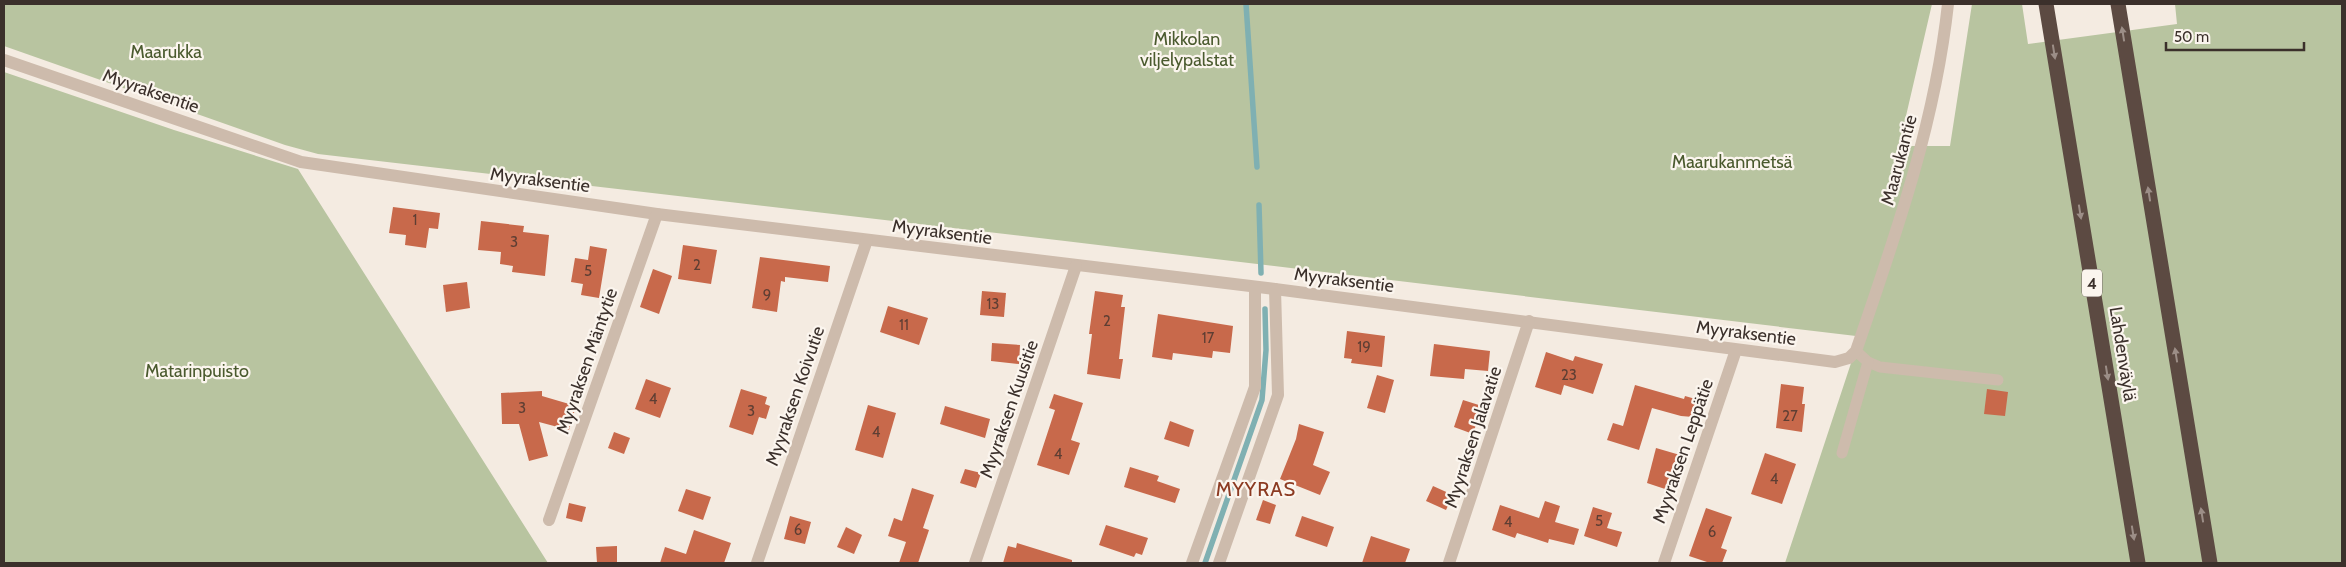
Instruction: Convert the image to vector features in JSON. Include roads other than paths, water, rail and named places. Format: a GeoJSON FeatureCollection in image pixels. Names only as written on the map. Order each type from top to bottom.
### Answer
{"type":"FeatureCollection","features":[{"type":"Feature","properties":{"kind":"highway","name":"Lahdenväylä"},"geometry":{"type":"LineString","coordinates":[[2046,4],[2138,563]]}},
{"type":"Feature","properties":{"kind":"highway"},"geometry":{"type":"LineString","coordinates":[[2118,4],[2210,563]]}},
{"type":"Feature","properties":{"kind":"street","name":"Maarukantie"},"geometry":{"type":"LineString","coordinates":[[1856,351],[1905,208],[1937,86],[1948,4]]}},
{"type":"Feature","properties":{"kind":"street","name":"Myyraksentie"},"geometry":{"type":"LineString","coordinates":[[4,60],[301,162],[657,214],[1275,289],[1736,350],[1835,362],[1849,358],[1856,351]]}},
{"type":"Feature","properties":{"kind":"street","name":"Myyraksen Mäntytie"},"geometry":{"type":"LineString","coordinates":[[549,520],[657,214]]}},
{"type":"Feature","properties":{"kind":"street","name":"Myyraksen Koivutie"},"geometry":{"type":"LineString","coordinates":[[756,563],[867,240]]}},
{"type":"Feature","properties":{"kind":"street","name":"Myyraksen Kuusitie"},"geometry":{"type":"LineString","coordinates":[[975,563],[1076,266]]}},
{"type":"Feature","properties":{"kind":"street"},"geometry":{"type":"LineString","coordinates":[[1192,563],[1255,388],[1255,287]]}},
{"type":"Feature","properties":{"kind":"street"},"geometry":{"type":"LineString","coordinates":[[1219,563],[1278,395],[1275,289]]}},
{"type":"Feature","properties":{"kind":"street","name":"Myyraksen Jalavatie"},"geometry":{"type":"LineString","coordinates":[[1449,563],[1528,321]]}},
{"type":"Feature","properties":{"kind":"street","name":"Myyraksen Leppätie"},"geometry":{"type":"LineString","coordinates":[[1664,563],[1736,350]]}},
{"type":"Feature","properties":{"kind":"lane"},"geometry":{"type":"LineString","coordinates":[[1856,351],[1868,362],[1880,367],[1998,380]]}},
{"type":"Feature","properties":{"kind":"lane"},"geometry":{"type":"LineString","coordinates":[[1842,453],[1868,362]]}},
{"type":"Feature","properties":{"kind":"waterway"},"geometry":{"type":"LineString","coordinates":[[1246,4],[1257,167]]}},
{"type":"Feature","properties":{"kind":"waterway"},"geometry":{"type":"LineString","coordinates":[[1259,205],[1261,273]]}},
{"type":"Feature","properties":{"kind":"waterway"},"geometry":{"type":"LineString","coordinates":[[1205,563],[1262,400],[1266,350],[1265,309]]}},
{"type":"Feature","properties":{"kind":"district","name":"MYYRAS"},"geometry":{"type":"Point","coordinates":[1256,489]}},
{"type":"Feature","properties":{"kind":"park label","name":"Mikkolan viljelypalstat"},"geometry":{"type":"Point","coordinates":[1187,49]}},
{"type":"Feature","properties":{"kind":"park label","name":"Maarukka"},"geometry":{"type":"Point","coordinates":[166,52]}},
{"type":"Feature","properties":{"kind":"park label","name":"Maarukanmetsä"},"geometry":{"type":"Point","coordinates":[1732,162]}},
{"type":"Feature","properties":{"kind":"park label","name":"Matarinpuisto"},"geometry":{"type":"Point","coordinates":[197,371]}}]}
